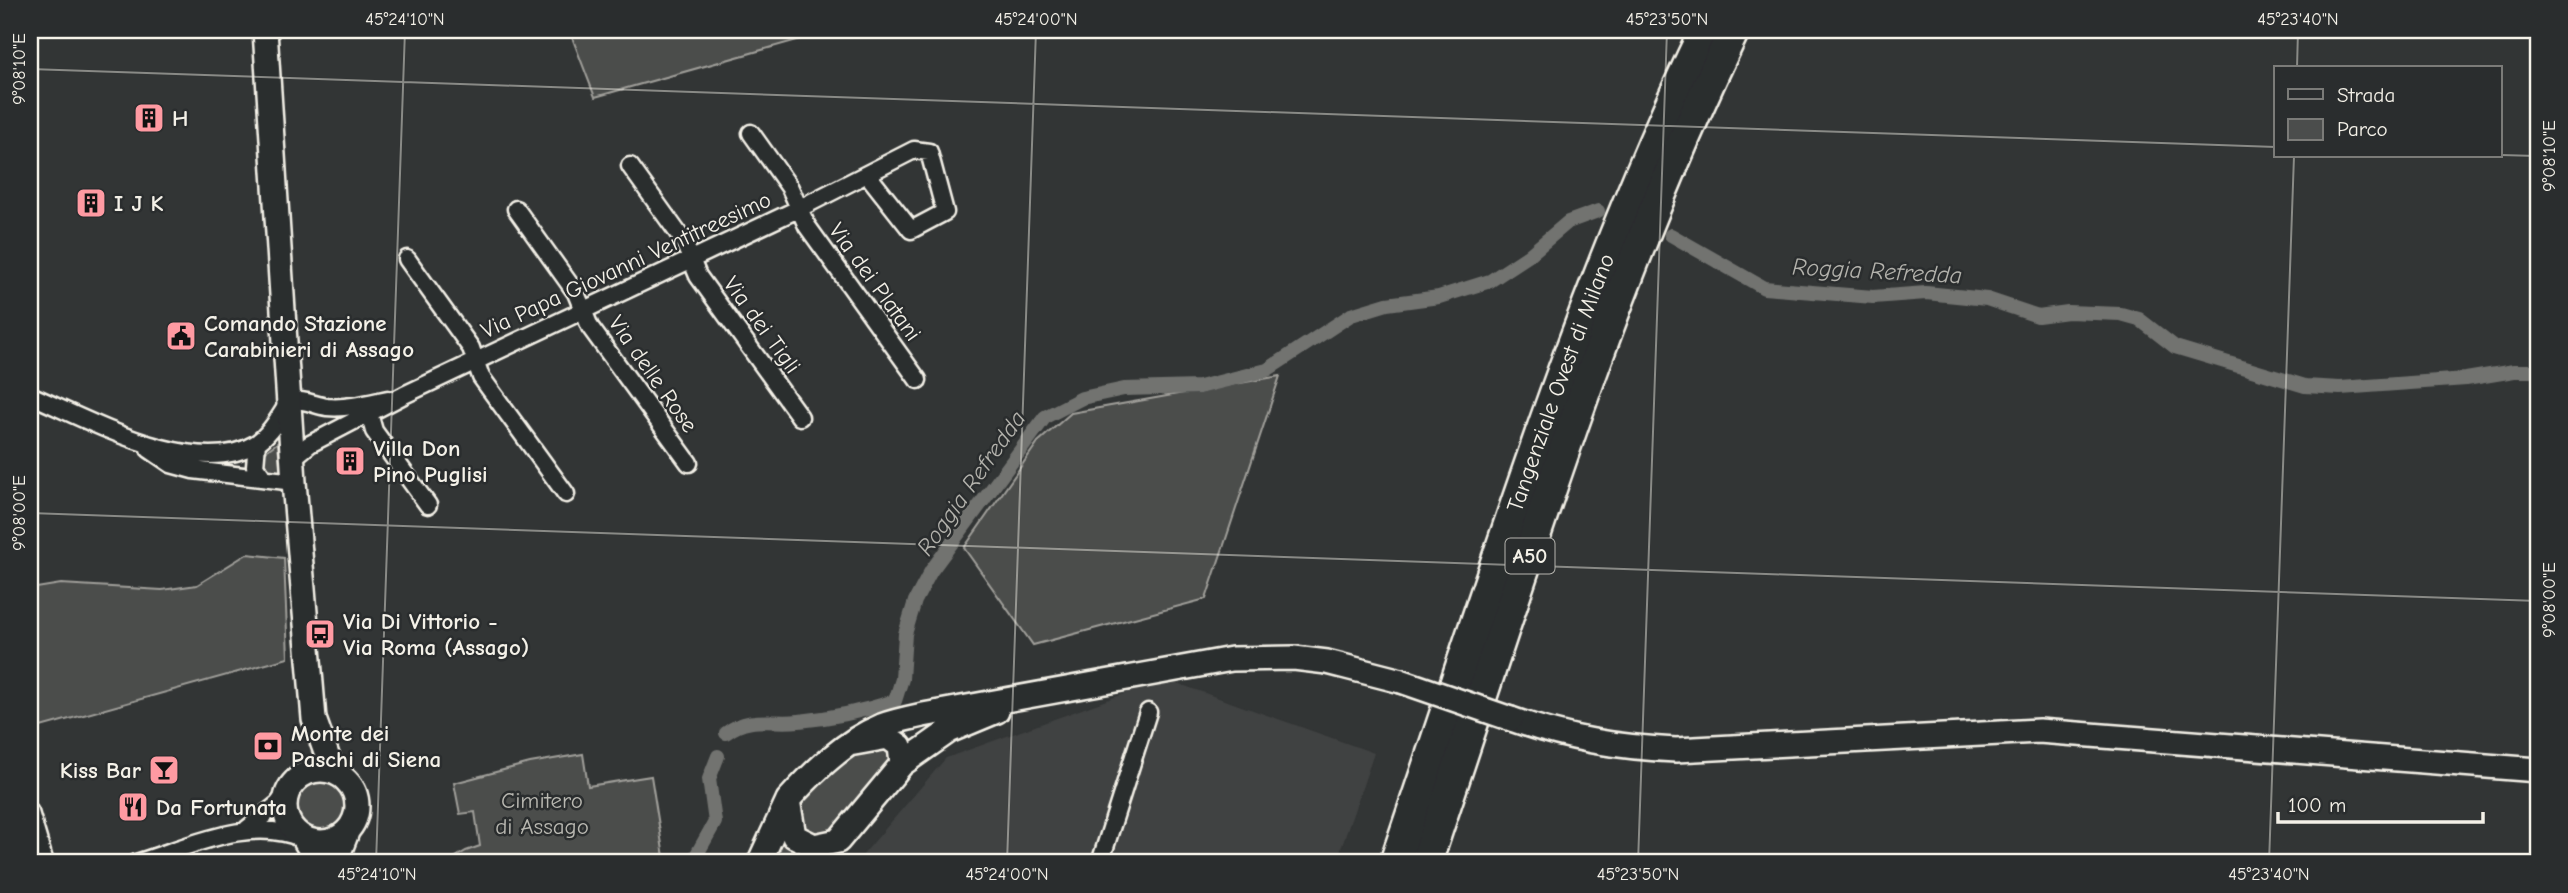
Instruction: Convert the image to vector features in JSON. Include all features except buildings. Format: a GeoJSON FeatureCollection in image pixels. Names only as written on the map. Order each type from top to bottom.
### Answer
{"type":"FeatureCollection","features":[{"type":"Feature","properties":{"kind":"highway","name":"Tangenziale Ovest di Milano"},"geometry":{"type":"LineString","coordinates":[[1395,863],[1604,260],[1658,127],[1705,30]]}},
{"type":"Feature","properties":{"kind":"highway","name":"Tangenziale Ovest di Milano"},"geometry":{"type":"LineString","coordinates":[[1426,863],[1633,261],[1670,169],[1734,30]]}},
{"type":"Feature","properties":{"kind":"street"},"geometry":{"type":"LineString","coordinates":[[265,30],[294,481],[314,719],[333,772]]}},
{"type":"Feature","properties":{"kind":"street","name":"Via dei Platani"},"geometry":{"type":"LineString","coordinates":[[751,133],[790,188],[807,226],[918,380]]}},
{"type":"Feature","properties":{"kind":"street","name":"Via Papa Giovanni Ventitreesimo"},"geometry":{"type":"LineString","coordinates":[[293,458],[300,450],[368,409],[476,362],[798,209],[914,150],[929,152],[945,212],[911,230],[867,174]]}},
{"type":"Feature","properties":{"kind":"street","name":"Via dei Tigli"},"geometry":{"type":"LineString","coordinates":[[630,166],[683,240],[698,276],[800,417]]}},
{"type":"Feature","properties":{"kind":"street","name":"Via delle Rose"},"geometry":{"type":"LineString","coordinates":[[516,209],[576,293],[590,327],[689,463]]}},
{"type":"Feature","properties":{"kind":"street"},"geometry":{"type":"LineString","coordinates":[[407,259],[471,348],[481,377],[566,494]]}},
{"type":"Feature","properties":{"kind":"street"},"geometry":{"type":"LineString","coordinates":[[30,395],[138,441],[170,450],[225,455],[257,443],[289,402]]}},
{"type":"Feature","properties":{"kind":"street","name":"Via Papa Giovanni Ventitreesimo"},"geometry":{"type":"LineString","coordinates":[[289,402],[307,401],[325,407],[368,409]]}},
{"type":"Feature","properties":{"kind":"street"},"geometry":{"type":"LineString","coordinates":[[325,407],[331,420],[325,436]]}},
{"type":"Feature","properties":{"kind":"street"},"geometry":{"type":"LineString","coordinates":[[368,409],[374,431],[428,505]]}},
{"type":"Feature","properties":{"kind":"street"},"geometry":{"type":"LineString","coordinates":[[138,441],[171,464],[193,470],[294,481]]}},
{"type":"Feature","properties":{"kind":"street"},"geometry":{"type":"LineString","coordinates":[[257,443],[256,466],[263,477]]}},
{"type":"Feature","properties":{"kind":"street"},"geometry":{"type":"LineString","coordinates":[[759,863],[788,800],[808,777],[849,744],[881,726],[923,715],[1198,663],[1264,658],[1327,662],[1401,681],[1586,742],[1663,750],[2039,731],[2538,770]]}},
{"type":"Feature","properties":{"kind":"street"},"geometry":{"type":"LineString","coordinates":[[819,863],[902,764],[938,738],[1032,696]]}},
{"type":"Feature","properties":{"kind":"street"},"geometry":{"type":"LineString","coordinates":[[1100,863],[1148,712]]}},
{"type":"Feature","properties":{"kind":"street"},"geometry":{"type":"LineString","coordinates":[[314,719],[297,780],[286,797],[286,815],[318,863]]}},
{"type":"Feature","properties":{"kind":"street"},"geometry":{"type":"LineString","coordinates":[[849,744],[902,733],[938,738]]}},
{"type":"Feature","properties":{"kind":"street"},"geometry":{"type":"LineString","coordinates":[[888,737],[900,746],[902,764]]}},
{"type":"Feature","properties":{"kind":"street"},"geometry":{"type":"LineString","coordinates":[[247,829],[278,804],[297,780],[319,770],[333,772],[348,782],[357,799],[356,816],[335,863]]}},
{"type":"Feature","properties":{"kind":"street"},"geometry":{"type":"LineString","coordinates":[[788,800],[794,836],[814,846],[838,841]]}},
{"type":"Feature","properties":{"kind":"street"},"geometry":{"type":"LineString","coordinates":[[30,812],[45,863]]}},
{"type":"Feature","properties":{"kind":"street"},"geometry":{"type":"LineString","coordinates":[[136,863],[247,829],[283,830],[304,839],[327,842],[347,832]]}},
{"type":"Feature","properties":{"kind":"shaded area"},"geometry":{"type":"Polygon","coordinates":[[[1165,679],[1374,753],[1336,863],[856,863],[946,758],[1165,679]]]}},
{"type":"Feature","properties":{"kind":"green space"},"geometry":{"type":"Polygon","coordinates":[[[558,30],[822,30],[822,33],[595,97],[570,32],[558,30]]]}},
{"type":"Feature","properties":{"kind":"green space"},"geometry":{"type":"Polygon","coordinates":[[[1280,376],[1206,599],[1033,645],[964,548],[1038,442],[1071,413],[1280,376]]]}},
{"type":"Feature","properties":{"kind":"green space"},"geometry":{"type":"Polygon","coordinates":[[[277,443],[281,474],[263,467],[262,454],[277,443]]]}},
{"type":"Feature","properties":{"kind":"green space"},"geometry":{"type":"Polygon","coordinates":[[[247,554],[284,558],[288,658],[30,730],[30,589],[61,584],[162,590],[197,585],[247,554]]]}},
{"type":"Feature","properties":{"kind":"green space"},"geometry":{"type":"Polygon","coordinates":[[[888,742],[893,759],[834,835],[803,836],[799,796],[855,751],[888,742]]]}},
{"type":"Feature","properties":{"kind":"green space","name":"Cimitero di Assago"},"geometry":{"type":"Polygon","coordinates":[[[583,754],[588,786],[651,776],[665,863],[446,863],[480,846],[475,812],[460,814],[454,783],[530,763],[583,754]]]}},
{"type":"Feature","properties":{"kind":"green space"},"geometry":{"type":"Polygon","coordinates":[[[321,782],[339,790],[347,801],[346,813],[339,824],[328,833],[316,835],[304,831],[296,816],[295,804],[304,789],[321,782]]]}},
{"type":"Feature","properties":{"kind":"green space"},"geometry":{"type":"Polygon","coordinates":[[[778,827],[820,853],[812,863],[765,863],[778,827]]]}},
{"type":"Feature","properties":{"kind":"waterway","name":"Roggia Refredda"},"geometry":{"type":"LineString","coordinates":[[726,733],[735,727],[753,722],[824,718],[895,701],[902,679],[905,634],[915,601],[931,571],[1045,417],[1082,398],[1124,389],[1199,387],[1267,370],[1351,315],[1387,304],[1439,297],[1490,281],[1528,256],[1568,222],[1598,211]]}},
{"type":"Feature","properties":{"kind":"waterway","name":"Roggia Refredda"},"geometry":{"type":"LineString","coordinates":[[1671,235],[1764,288],[1873,297],[1926,293],[1987,299],[2038,316],[2068,312],[2121,314],[2139,319],[2175,347],[2305,386],[2340,388],[2538,371]]}},
{"type":"Feature","properties":{"kind":"waterway","name":"Roggia Refredda"},"geometry":{"type":"LineString","coordinates":[[692,863],[715,822],[709,779],[718,756]]}},
{"type":"Feature","properties":{"kind":"place","name":"H"},"geometry":{"type":"Point","coordinates":[149,118]}},
{"type":"Feature","properties":{"kind":"place","name":"I J K"},"geometry":{"type":"Point","coordinates":[91,203]}},
{"type":"Feature","properties":{"kind":"place","name":"Comando Stazione Carabinieri di Assago"},"geometry":{"type":"Point","coordinates":[181,336]}},
{"type":"Feature","properties":{"kind":"place","name":"Villa Don Pino Puglisi"},"geometry":{"type":"Point","coordinates":[350,461]}},
{"type":"Feature","properties":{"kind":"place","name":"Via Di Vittorio - Via Roma (Assago)"},"geometry":{"type":"Point","coordinates":[320,634]}},
{"type":"Feature","properties":{"kind":"place","name":"Monte dei Paschi di Siena"},"geometry":{"type":"Point","coordinates":[268,746]}},
{"type":"Feature","properties":{"kind":"place","name":"Kiss Bar"},"geometry":{"type":"Point","coordinates":[164,770]}},
{"type":"Feature","properties":{"kind":"place","name":"Da Fortunata"},"geometry":{"type":"Point","coordinates":[133,807]}}]}
